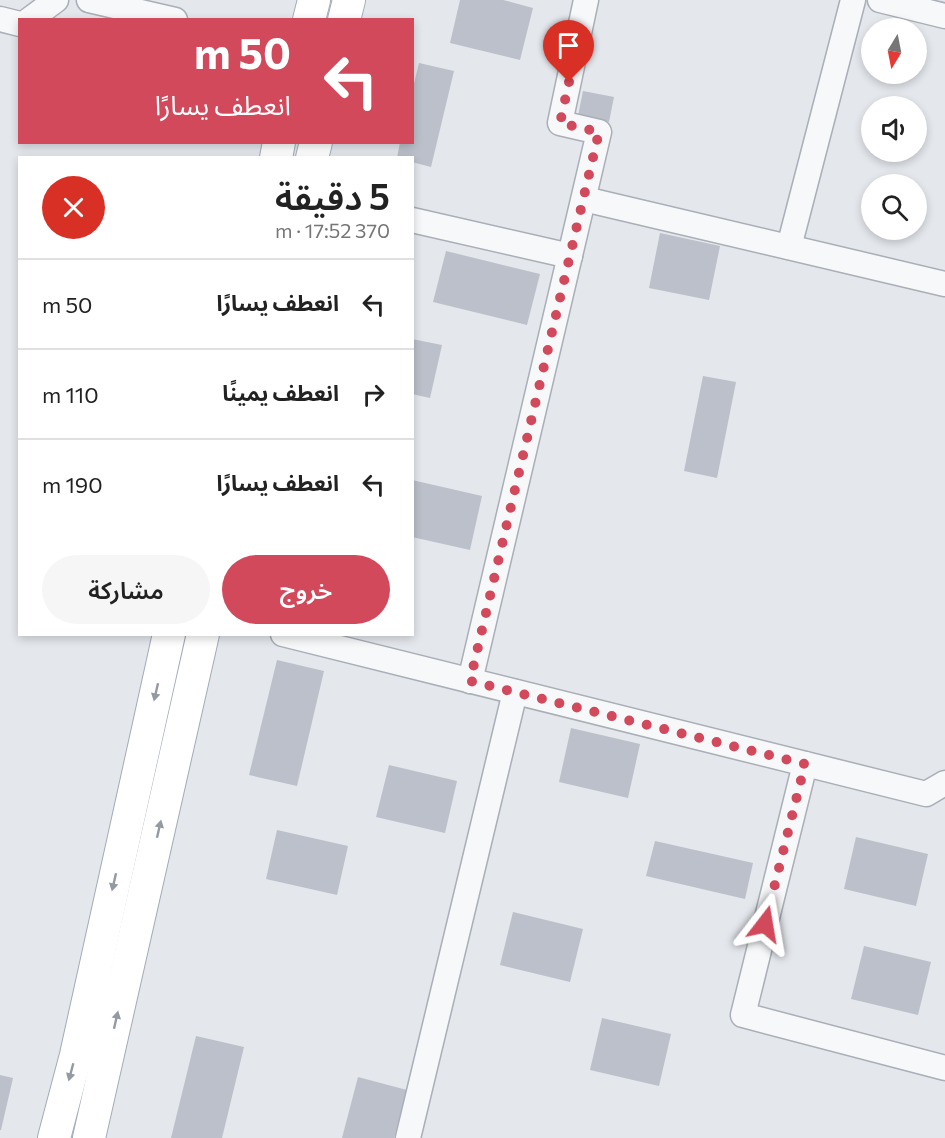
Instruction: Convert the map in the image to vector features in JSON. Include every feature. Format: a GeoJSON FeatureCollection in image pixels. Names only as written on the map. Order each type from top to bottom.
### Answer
{"type":"FeatureCollection","features":[{"type":"Feature","properties":{"kind":"main road"},"geometry":{"type":"LineString","coordinates":[[310,18],[314,0]]}},
{"type":"Feature","properties":{"kind":"main road"},"geometry":{"type":"LineString","coordinates":[[344,18],[349,0]]}},
{"type":"Feature","properties":{"kind":"main road"},"geometry":{"type":"LineString","coordinates":[[54,1138],[76,1055],[169,636]]}},
{"type":"Feature","properties":{"kind":"main road"},"geometry":{"type":"LineString","coordinates":[[89,1138],[203,636]]}},
{"type":"Feature","properties":{"kind":"street"},"geometry":{"type":"LineString","coordinates":[[32,18],[56,0]]}},
{"type":"Feature","properties":{"kind":"street"},"geometry":{"type":"LineString","coordinates":[[89,0],[166,18]]}},
{"type":"Feature","properties":{"kind":"street"},"geometry":{"type":"LineString","coordinates":[[470,681],[599,132],[560,123],[586,0]]}},
{"type":"Feature","properties":{"kind":"street"},"geometry":{"type":"LineString","coordinates":[[789,247],[853,0]]}},
{"type":"Feature","properties":{"kind":"street"},"geometry":{"type":"LineString","coordinates":[[880,0],[945,16]]}},
{"type":"Feature","properties":{"kind":"street"},"geometry":{"type":"LineString","coordinates":[[0,20],[18,24]]}},
{"type":"Feature","properties":{"kind":"street"},"geometry":{"type":"LineString","coordinates":[[584,199],[945,284]]}},
{"type":"Feature","properties":{"kind":"street"},"geometry":{"type":"LineString","coordinates":[[414,220],[570,256]]}},
{"type":"Feature","properties":{"kind":"street"},"geometry":{"type":"LineString","coordinates":[[291,636],[926,794],[945,783]]}},
{"type":"Feature","properties":{"kind":"street"},"geometry":{"type":"LineString","coordinates":[[408,1138],[515,692]]}},
{"type":"Feature","properties":{"kind":"street"},"geometry":{"type":"LineString","coordinates":[[805,764],[743,1016],[945,1068]]}},
{"type":"Feature","properties":{"kind":"building"},"geometry":{"type":"Polygon","coordinates":[[[460,0],[503,0],[533,8],[520,60],[450,43],[460,0]]]}},
{"type":"Feature","properties":{"kind":"building"},"geometry":{"type":"Polygon","coordinates":[[[419,63],[454,71],[431,167],[414,163],[414,156],[397,156],[400,144],[414,144],[414,84],[419,63]]]}},
{"type":"Feature","properties":{"kind":"building"},"geometry":{"type":"Polygon","coordinates":[[[583,91],[614,97],[609,122],[578,116],[583,91]]]}},
{"type":"Feature","properties":{"kind":"building"},"geometry":{"type":"Polygon","coordinates":[[[660,233],[720,246],[709,300],[649,288],[660,233]]]}},
{"type":"Feature","properties":{"kind":"building"},"geometry":{"type":"Polygon","coordinates":[[[446,251],[540,274],[527,325],[433,302],[446,251]]]}},
{"type":"Feature","properties":{"kind":"building"},"geometry":{"type":"Polygon","coordinates":[[[414,339],[442,345],[430,398],[414,394],[414,339]]]}},
{"type":"Feature","properties":{"kind":"building"},"geometry":{"type":"Polygon","coordinates":[[[703,376],[736,382],[717,478],[684,471],[703,376]]]}},
{"type":"Feature","properties":{"kind":"building"},"geometry":{"type":"Polygon","coordinates":[[[414,480],[482,496],[470,550],[414,537],[414,480]]]}},
{"type":"Feature","properties":{"kind":"building"},"geometry":{"type":"Polygon","coordinates":[[[277,660],[324,671],[297,786],[249,775],[277,660]]]}},
{"type":"Feature","properties":{"kind":"building"},"geometry":{"type":"Polygon","coordinates":[[[571,728],[640,744],[628,798],[559,782],[571,728]]]}},
{"type":"Feature","properties":{"kind":"building"},"geometry":{"type":"Polygon","coordinates":[[[389,765],[457,781],[445,833],[376,817],[389,765]]]}},
{"type":"Feature","properties":{"kind":"building"},"geometry":{"type":"Polygon","coordinates":[[[277,830],[348,846],[337,895],[266,879],[277,830]]]}},
{"type":"Feature","properties":{"kind":"building"},"geometry":{"type":"Polygon","coordinates":[[[856,837],[928,854],[916,906],[844,889],[856,837]]]}},
{"type":"Feature","properties":{"kind":"building"},"geometry":{"type":"Polygon","coordinates":[[[655,841],[753,863],[745,899],[646,876],[655,841]]]}},
{"type":"Feature","properties":{"kind":"building"},"geometry":{"type":"Polygon","coordinates":[[[513,912],[583,929],[570,982],[500,965],[513,912]]]}},
{"type":"Feature","properties":{"kind":"building"},"geometry":{"type":"Polygon","coordinates":[[[864,946],[931,962],[918,1015],[851,999],[864,946]]]}},
{"type":"Feature","properties":{"kind":"building"},"geometry":{"type":"Polygon","coordinates":[[[602,1018],[671,1034],[659,1086],[590,1070],[602,1018]]]}},
{"type":"Feature","properties":{"kind":"building"},"geometry":{"type":"Polygon","coordinates":[[[196,1036],[244,1047],[222,1138],[171,1138],[196,1036]]]}},
{"type":"Feature","properties":{"kind":"building"},"geometry":{"type":"Polygon","coordinates":[[[0,1075],[13,1078],[1,1130],[0,1130],[0,1075]]]}},
{"type":"Feature","properties":{"kind":"building"},"geometry":{"type":"Polygon","coordinates":[[[358,1077],[407,1090],[394,1138],[342,1138],[358,1077]]]}},
{"type":"Feature","properties":{"kind":"route"},"geometry":{"type":"LineString","coordinates":[[569,82],[560,123],[599,132],[470,681],[805,764],[765,924]]}}]}
